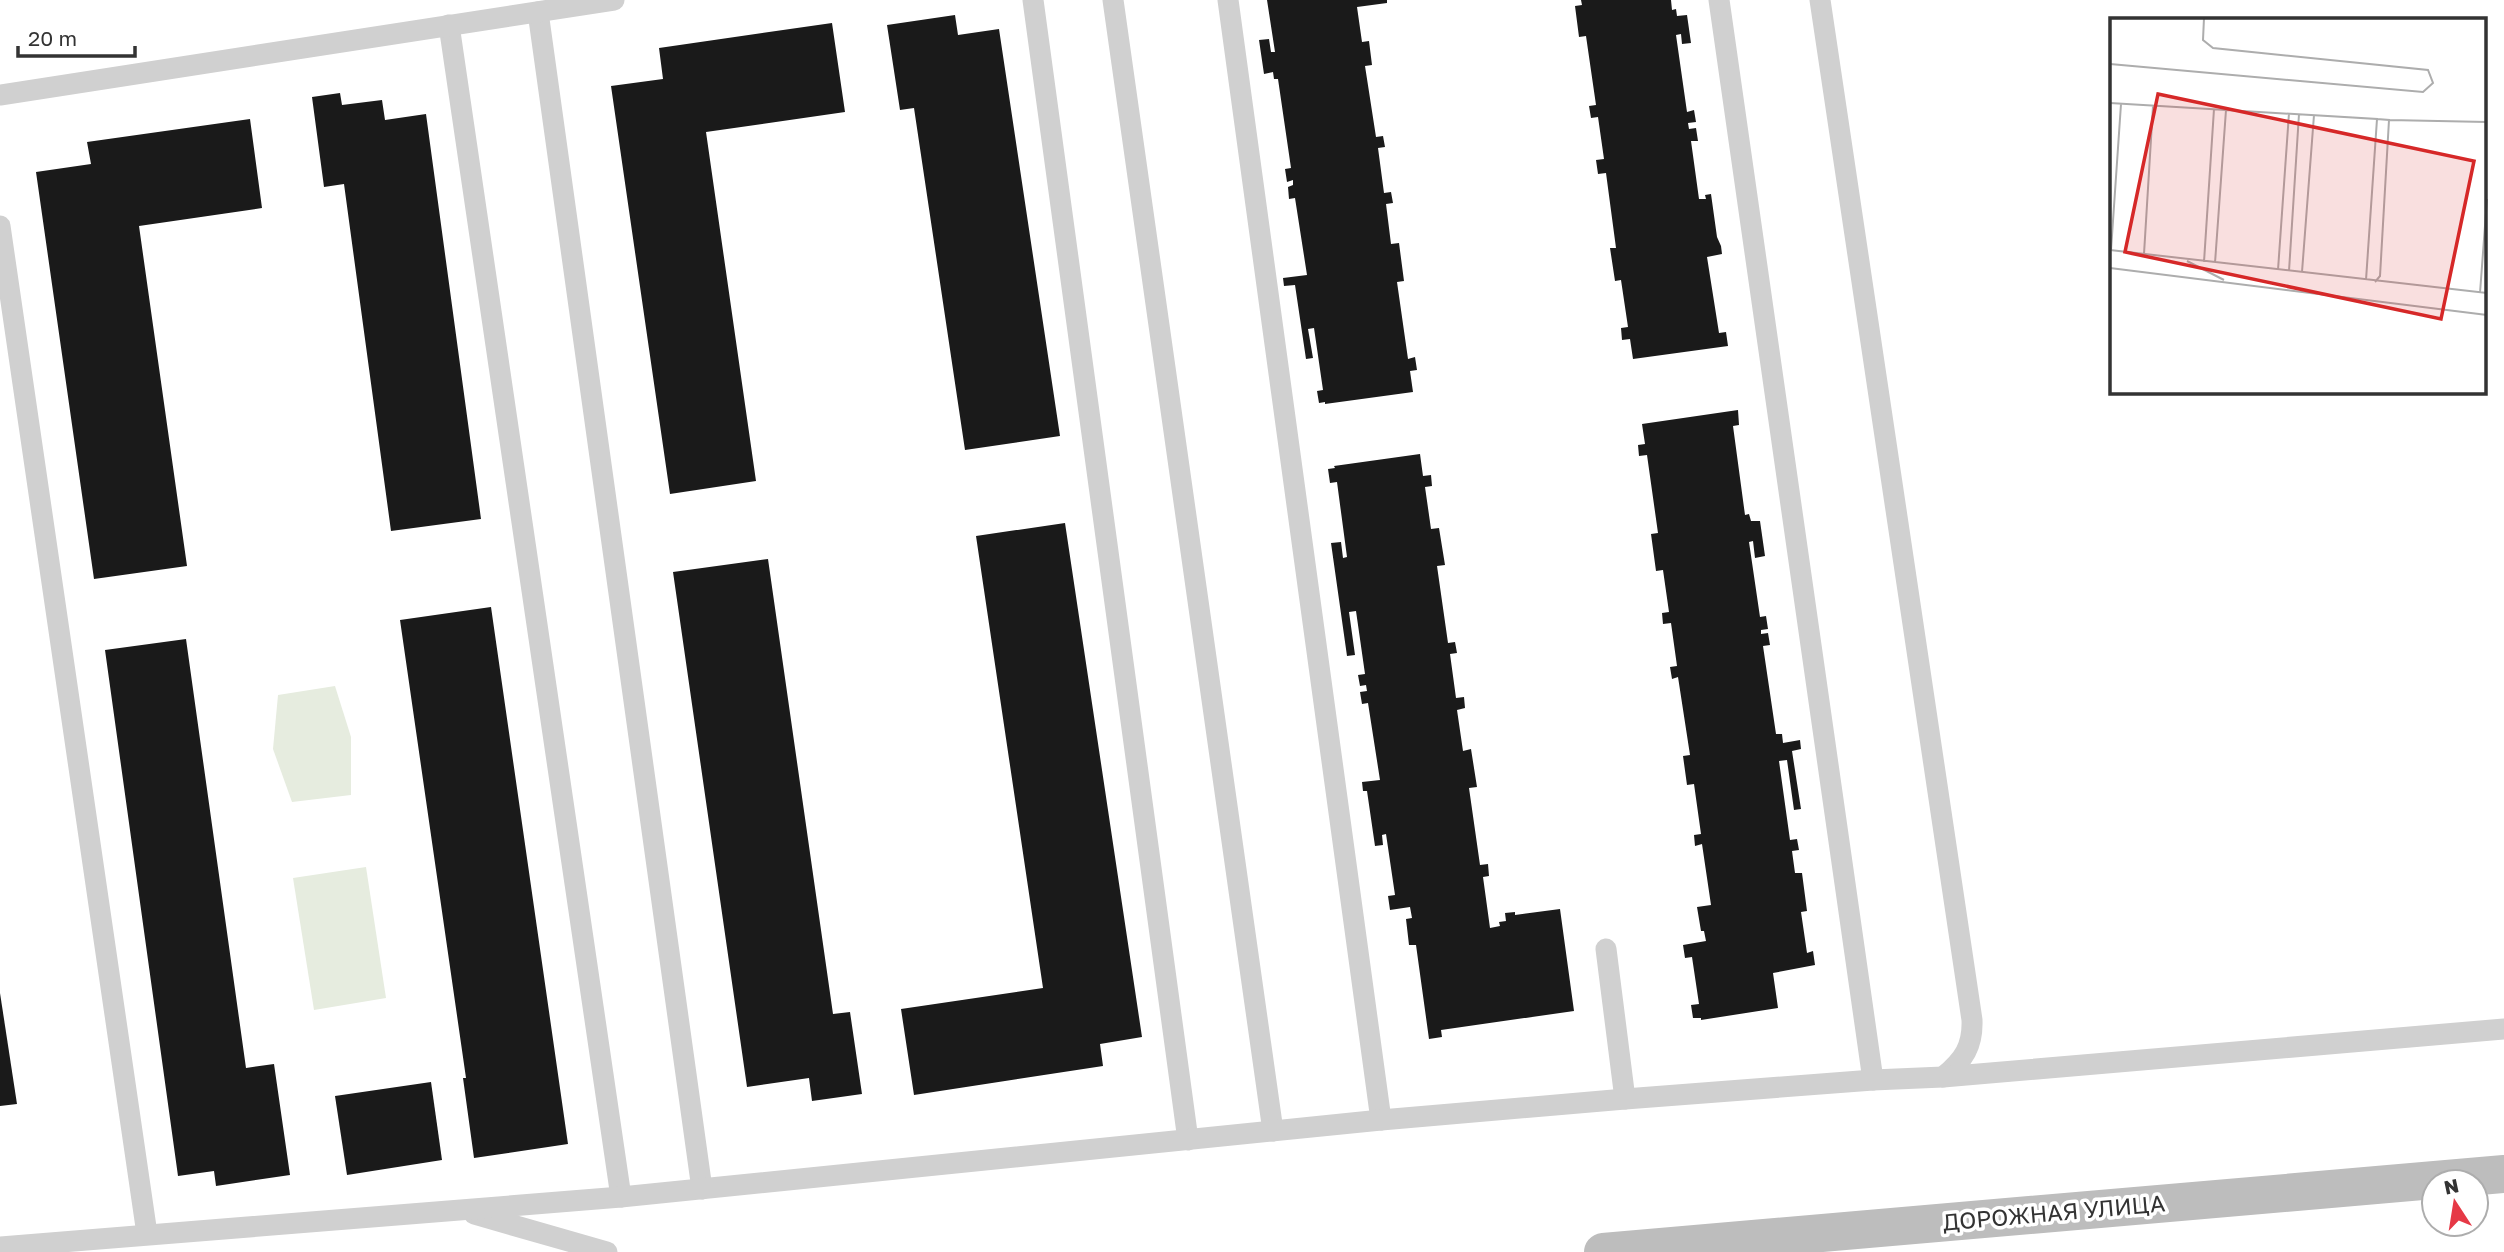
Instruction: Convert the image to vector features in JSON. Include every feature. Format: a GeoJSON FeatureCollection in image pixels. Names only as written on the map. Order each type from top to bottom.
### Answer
{"type":"FeatureCollection","features":[{"type":"Feature","properties":{"kind":"main road","name":"ДОРОЖНАЯ УЛИЦА"},"geometry":{"type":"LineString","coordinates":[[1603,1252],[2504,1174]]}},
{"type":"Feature","properties":{"kind":"lane"},"geometry":{"type":"LineString","coordinates":[[0,95],[614,0]]}},
{"type":"Feature","properties":{"kind":"lane"},"geometry":{"type":"LineString","coordinates":[[1033,0],[1188,1140]]}},
{"type":"Feature","properties":{"kind":"lane"},"geometry":{"type":"LineString","coordinates":[[1113,0],[1273,1131]]}},
{"type":"Feature","properties":{"kind":"lane"},"geometry":{"type":"LineString","coordinates":[[1228,0],[1381,1120]]}},
{"type":"Feature","properties":{"kind":"lane"},"geometry":{"type":"LineString","coordinates":[[1719,0],[1873,1080]]}},
{"type":"Feature","properties":{"kind":"lane"},"geometry":{"type":"LineString","coordinates":[[1820,0],[1972,1020],[1973,1036],[1968,1052],[1944,1077]]}},
{"type":"Feature","properties":{"kind":"lane"},"geometry":{"type":"LineString","coordinates":[[538,12],[702,1189]]}},
{"type":"Feature","properties":{"kind":"lane"},"geometry":{"type":"LineString","coordinates":[[449,25],[621,1197]]}},
{"type":"Feature","properties":{"kind":"lane"},"geometry":{"type":"LineString","coordinates":[[0,226],[147,1234]]}},
{"type":"Feature","properties":{"kind":"lane"},"geometry":{"type":"LineString","coordinates":[[1606,949],[1625,1098]]}},
{"type":"Feature","properties":{"kind":"lane"},"geometry":{"type":"LineString","coordinates":[[0,1247],[621,1197],[1625,1098],[1944,1077],[2504,1029]]}},
{"type":"Feature","properties":{"kind":"lane"},"geometry":{"type":"LineString","coordinates":[[460,1210],[607,1252]]}},
{"type":"Feature","properties":{"kind":"shaded area"},"geometry":{"type":"Polygon","coordinates":[[[335,686],[351,737],[351,795],[292,802],[273,749],[278,695],[335,686]]]}},
{"type":"Feature","properties":{"kind":"shaded area"},"geometry":{"type":"Polygon","coordinates":[[[366,867],[386,998],[314,1010],[293,878],[366,867]]]}},
{"type":"Feature","properties":{"kind":"building"},"geometry":{"type":"Polygon","coordinates":[[[1267,0],[1387,0],[1387,3],[1357,7],[1362,42],[1369,41],[1372,65],[1365,66],[1376,137],[1383,136],[1385,147],[1378,148],[1384,193],[1391,192],[1393,203],[1386,204],[1391,244],[1399,243],[1404,281],[1397,282],[1408,359],[1415,357],[1417,370],[1410,371],[1413,392],[1319,403],[1317,391],[1323,390],[1314,328],[1308,329],[1313,358],[1306,359],[1295,285],[1284,286],[1283,278],[1307,275],[1295,198],[1289,199],[1288,187],[1293,185],[1293,180],[1287,182],[1285,169],[1291,168],[1278,79],[1274,79],[1273,72],[1264,74],[1259,40],[1269,39],[1271,52],[1275,52],[1267,0]]]}},
{"type":"Feature","properties":{"kind":"building"},"geometry":{"type":"Polygon","coordinates":[[[1581,0],[1671,0],[1672,10],[1676,9],[1677,16],[1687,15],[1691,43],[1682,44],[1681,34],[1676,35],[1687,112],[1694,110],[1696,122],[1688,123],[1689,129],[1696,128],[1698,141],[1691,141],[1699,199],[1706,199],[1705,195],[1711,194],[1717,237],[1721,246],[1722,254],[1707,257],[1719,333],[1726,332],[1728,346],[1633,359],[1630,339],[1622,340],[1621,328],[1628,327],[1621,280],[1615,281],[1610,248],[1616,248],[1606,173],[1598,174],[1596,160],[1604,159],[1598,117],[1591,118],[1589,106],[1596,105],[1586,36],[1579,37],[1575,6],[1582,5],[1581,0]]]}},
{"type":"Feature","properties":{"kind":"building"},"geometry":{"type":"Polygon","coordinates":[[[955,15],[958,35],[999,29],[1060,436],[965,450],[914,108],[900,110],[887,25],[955,15]]]}},
{"type":"Feature","properties":{"kind":"building"},"geometry":{"type":"Polygon","coordinates":[[[832,23],[845,112],[706,132],[756,481],[670,494],[611,86],[663,79],[659,48],[832,23]]]}},
{"type":"Feature","properties":{"kind":"building"},"geometry":{"type":"Polygon","coordinates":[[[340,93],[342,105],[382,100],[385,120],[426,114],[481,519],[391,531],[344,184],[324,187],[312,97],[340,93]]]}},
{"type":"Feature","properties":{"kind":"building"},"geometry":{"type":"Polygon","coordinates":[[[250,119],[262,208],[139,226],[187,566],[94,579],[36,172],[91,164],[87,142],[250,119]]]}},
{"type":"Feature","properties":{"kind":"building"},"geometry":{"type":"Polygon","coordinates":[[[1738,410],[1739,425],[1733,426],[1745,515],[1749,514],[1751,521],[1760,521],[1765,556],[1755,558],[1753,541],[1749,542],[1760,617],[1766,616],[1768,629],[1761,630],[1761,634],[1768,633],[1770,645],[1763,646],[1776,734],[1782,734],[1783,743],[1800,740],[1801,749],[1792,751],[1801,809],[1794,810],[1787,760],[1779,761],[1790,840],[1797,839],[1799,850],[1792,851],[1795,873],[1802,873],[1807,911],[1801,912],[1807,953],[1813,951],[1815,965],[1773,973],[1778,1008],[1701,1020],[1693,1018],[1691,1005],[1699,1004],[1692,957],[1685,958],[1683,945],[1706,941],[1704,931],[1701,931],[1697,907],[1711,905],[1702,844],[1695,846],[1694,835],[1701,834],[1694,784],[1687,785],[1683,756],[1690,755],[1678,677],[1672,679],[1670,667],[1677,666],[1671,623],[1663,624],[1662,613],[1669,612],[1663,570],[1656,571],[1651,534],[1658,533],[1647,455],[1639,456],[1638,445],[1645,444],[1642,424],[1738,410]]]}},
{"type":"Feature","properties":{"kind":"building"},"geometry":{"type":"Polygon","coordinates":[[[1420,454],[1423,476],[1431,475],[1432,486],[1425,487],[1431,529],[1439,528],[1445,565],[1437,566],[1448,643],[1455,642],[1457,653],[1450,654],[1456,698],[1464,697],[1465,708],[1457,710],[1463,751],[1471,749],[1477,787],[1469,788],[1480,865],[1488,864],[1489,876],[1483,877],[1490,928],[1500,926],[1499,922],[1506,921],[1505,913],[1515,912],[1515,915],[1560,909],[1574,1011],[1441,1030],[1442,1037],[1429,1039],[1416,945],[1409,945],[1406,919],[1412,918],[1410,907],[1390,910],[1388,896],[1395,895],[1386,834],[1382,835],[1383,845],[1375,846],[1367,791],[1363,791],[1362,782],[1380,780],[1368,703],[1362,704],[1360,692],[1367,691],[1366,685],[1360,686],[1358,675],[1365,674],[1356,611],[1349,612],[1355,655],[1347,656],[1331,543],[1341,542],[1343,558],[1347,557],[1337,482],[1330,483],[1328,469],[1420,454]]]}},
{"type":"Feature","properties":{"kind":"building"},"geometry":{"type":"Polygon","coordinates":[[[1065,523],[1142,1037],[1100,1044],[1103,1066],[914,1095],[901,1009],[1043,988],[976,536],[1065,523]]]}},
{"type":"Feature","properties":{"kind":"building"},"geometry":{"type":"Polygon","coordinates":[[[768,559],[833,1014],[850,1012],[862,1094],[812,1101],[809,1078],[747,1087],[673,572],[768,559]]]}},
{"type":"Feature","properties":{"kind":"building"},"geometry":{"type":"Polygon","coordinates":[[[491,607],[568,1144],[474,1158],[463,1078],[466,1078],[400,620],[491,607]]]}},
{"type":"Feature","properties":{"kind":"building"},"geometry":{"type":"Polygon","coordinates":[[[186,639],[246,1068],[274,1064],[290,1175],[216,1186],[214,1171],[178,1176],[105,650],[186,639]]]}},
{"type":"Feature","properties":{"kind":"building"},"geometry":{"type":"Polygon","coordinates":[[[0,993],[17,1104],[0,1106],[0,993]]]}},
{"type":"Feature","properties":{"kind":"building"},"geometry":{"type":"Polygon","coordinates":[[[431,1082],[442,1160],[347,1175],[335,1096],[431,1082]]]}}]}
